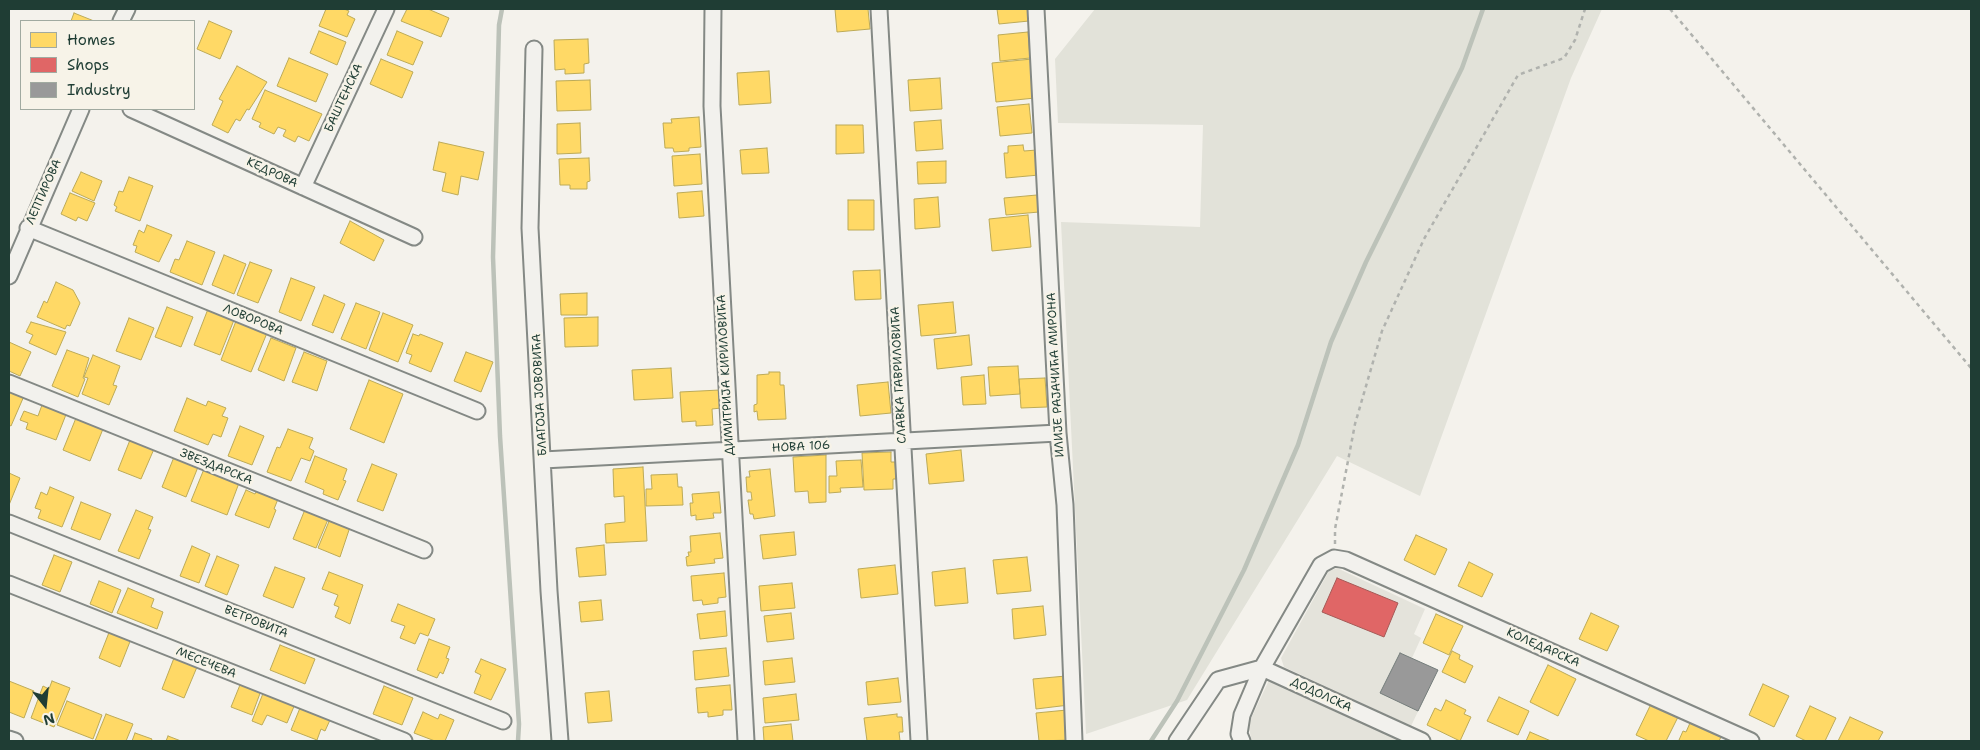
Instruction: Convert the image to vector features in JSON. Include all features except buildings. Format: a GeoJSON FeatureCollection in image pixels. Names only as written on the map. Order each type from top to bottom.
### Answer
{"type":"FeatureCollection","features":[{"type":"Feature","properties":{"kind":"street","name":"БАШТЕНСКА"},"geometry":{"type":"LineString","coordinates":[[303,187],[386,9]]}},
{"type":"Feature","properties":{"kind":"street","name":"ДИМИТРИЈА КИРИЛОВИЋА"},"geometry":{"type":"LineString","coordinates":[[713,9],[712,106],[746,741]]}},
{"type":"Feature","properties":{"kind":"street","name":"СЛАВКА ГАВРИЛОВИЋА"},"geometry":{"type":"LineString","coordinates":[[879,9],[919,741]]}},
{"type":"Feature","properties":{"kind":"street","name":"ИЛИЈЕ РАЈАЧИЋА МИРОНА"},"geometry":{"type":"LineString","coordinates":[[1036,9],[1058,433],[1065,505],[1074,741]]}},
{"type":"Feature","properties":{"kind":"street","name":"БЛАГОЈА ЈОВОВИЋА"},"geometry":{"type":"LineString","coordinates":[[534,49],[530,228],[560,741]]}},
{"type":"Feature","properties":{"kind":"street","name":"ЛЕПТИРОВА"},"geometry":{"type":"LineString","coordinates":[[9,276],[28,228],[81,110]]}},
{"type":"Feature","properties":{"kind":"street","name":"КЕДРОВА"},"geometry":{"type":"LineString","coordinates":[[133,110],[414,237]]}},
{"type":"Feature","properties":{"kind":"street","name":"ЛОВОРОВА"},"geometry":{"type":"LineString","coordinates":[[28,228],[477,411]]}},
{"type":"Feature","properties":{"kind":"street","name":"ЗВЕЗДАРСКА"},"geometry":{"type":"LineString","coordinates":[[9,383],[424,550]]}},
{"type":"Feature","properties":{"kind":"street","name":"НОВА 106"},"geometry":{"type":"LineString","coordinates":[[543,460],[1058,433]]}},
{"type":"Feature","properties":{"kind":"street","name":"ВЕТРОВИТА"},"geometry":{"type":"LineString","coordinates":[[9,523],[502,721]]}},
{"type":"Feature","properties":{"kind":"street"},"geometry":{"type":"LineString","coordinates":[[1242,741],[1240,734],[1242,715],[1262,668],[1322,565],[1334,558]]}},
{"type":"Feature","properties":{"kind":"street","name":"КОЛЕДАРСКА"},"geometry":{"type":"LineString","coordinates":[[1334,558],[1346,560],[1751,741]]}},
{"type":"Feature","properties":{"kind":"street","name":"МЕСЕЧЕВА"},"geometry":{"type":"LineString","coordinates":[[9,584],[404,741]]}},
{"type":"Feature","properties":{"kind":"street"},"geometry":{"type":"LineString","coordinates":[[1177,741],[1218,680],[1262,668]]}},
{"type":"Feature","properties":{"kind":"street","name":"ДОДОЛСКА"},"geometry":{"type":"LineString","coordinates":[[1262,668],[1422,741]]}},
{"type":"Feature","properties":{"kind":"street"},"geometry":{"type":"LineString","coordinates":[[1218,680],[1233,682],[1242,687],[1249,698]]}},
{"type":"Feature","properties":{"kind":"street"},"geometry":{"type":"LineString","coordinates":[[9,739],[15,741]]}},
{"type":"Feature","properties":{"kind":"path"},"geometry":{"type":"LineString","coordinates":[[1334,558],[1335,529],[1355,424],[1382,331],[1424,239],[1518,76],[1564,58],[1575,40],[1585,9]]}},
{"type":"Feature","properties":{"kind":"path"},"geometry":{"type":"LineString","coordinates":[[1670,9],[1971,368]]}},
{"type":"Feature","properties":{"kind":"shaded area"},"geometry":{"type":"Polygon","coordinates":[[[1095,9],[1602,9],[1571,78],[1420,496],[1337,456],[1187,700],[1086,734],[1061,222],[1200,227],[1203,125],[1058,123],[1055,59],[1095,9]]]}},
{"type":"Feature","properties":{"kind":"shaded area"},"geometry":{"type":"Polygon","coordinates":[[[1337,568],[1425,609],[1414,634],[1421,638],[1412,658],[1438,670],[1411,726],[1284,667],[1281,658],[1329,571],[1337,568]]]}},
{"type":"Feature","properties":{"kind":"shaded area"},"geometry":{"type":"Polygon","coordinates":[[[1270,678],[1405,741],[1252,741],[1248,725],[1270,678]]]}},
{"type":"Feature","properties":{"kind":"waterway"},"geometry":{"type":"LineString","coordinates":[[502,9],[499,25],[493,257],[500,436],[519,724],[518,741]]}},
{"type":"Feature","properties":{"kind":"waterway"},"geometry":{"type":"LineString","coordinates":[[1151,741],[1177,701],[1244,570],[1298,445],[1331,342],[1366,262],[1462,68],[1483,9]]}}]}
